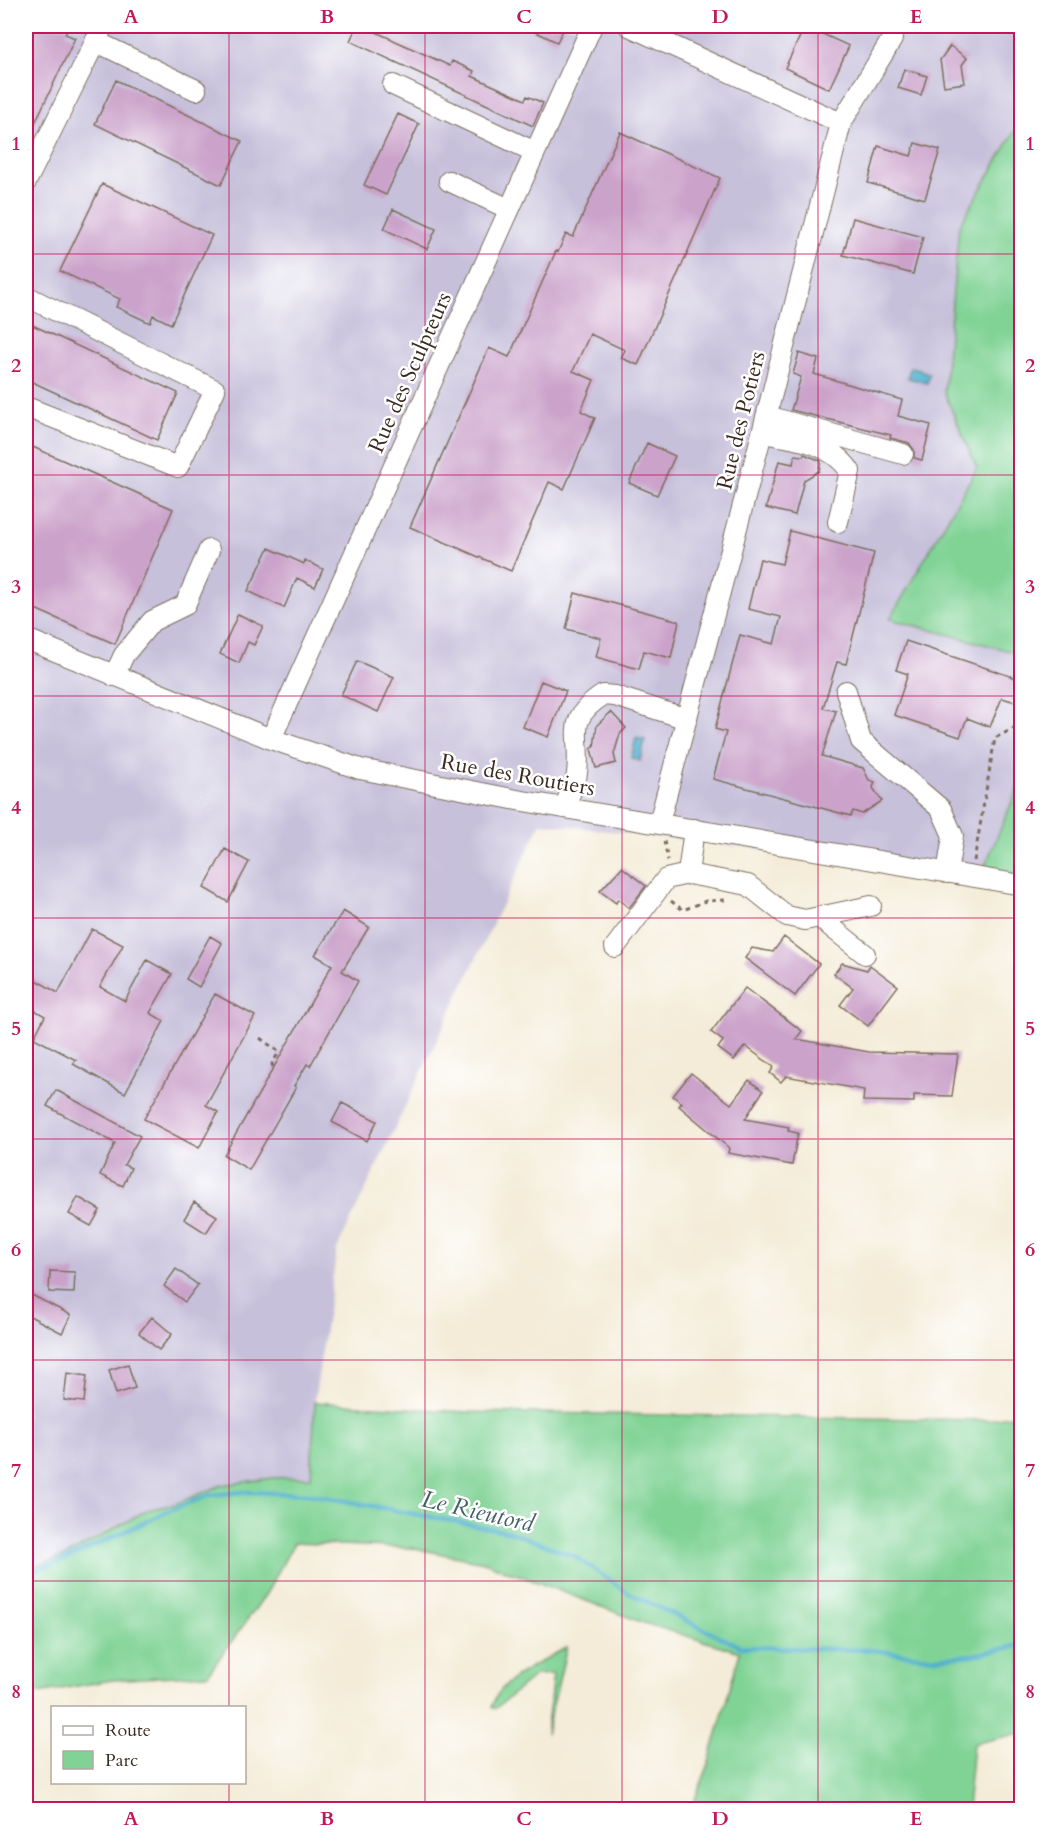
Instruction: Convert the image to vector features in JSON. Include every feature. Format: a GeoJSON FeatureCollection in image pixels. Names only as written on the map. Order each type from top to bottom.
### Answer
{"type":"FeatureCollection","features":[{"type":"Feature","properties":{"kind":"street","name":"Rue des Sculpteurs"},"geometry":{"type":"LineString","coordinates":[[271,739],[592,26]]}},
{"type":"Feature","properties":{"kind":"street"},"geometry":{"type":"LineString","coordinates":[[629,26],[841,123]]}},
{"type":"Feature","properties":{"kind":"street"},"geometry":{"type":"LineString","coordinates":[[26,182],[99,33],[196,90]]}},
{"type":"Feature","properties":{"kind":"street","name":"Rue des Potiers"},"geometry":{"type":"LineString","coordinates":[[658,823],[841,123],[892,39]]}},
{"type":"Feature","properties":{"kind":"street"},"geometry":{"type":"LineString","coordinates":[[393,85],[535,152]]}},
{"type":"Feature","properties":{"kind":"street"},"geometry":{"type":"LineString","coordinates":[[449,181],[509,209]]}},
{"type":"Feature","properties":{"kind":"street"},"geometry":{"type":"LineString","coordinates":[[26,296],[215,390],[178,467],[26,407]]}},
{"type":"Feature","properties":{"kind":"street"},"geometry":{"type":"LineString","coordinates":[[764,424],[903,454]]}},
{"type":"Feature","properties":{"kind":"street"},"geometry":{"type":"LineString","coordinates":[[764,424],[840,456],[850,471],[838,522]]}},
{"type":"Feature","properties":{"kind":"street"},"geometry":{"type":"LineString","coordinates":[[114,676],[124,655],[152,621],[185,605],[209,550]]}},
{"type":"Feature","properties":{"kind":"street","name":"Rue des Routiers"},"geometry":{"type":"LineString","coordinates":[[26,639],[271,739],[360,769],[564,808],[1022,885]]}},
{"type":"Feature","properties":{"kind":"street"},"geometry":{"type":"LineString","coordinates":[[846,691],[861,741],[941,809],[953,836],[946,873]]}},
{"type":"Feature","properties":{"kind":"street"},"geometry":{"type":"LineString","coordinates":[[564,808],[577,773],[575,739],[579,717],[589,704],[603,695],[615,696],[687,719]]}},
{"type":"Feature","properties":{"kind":"street"},"geometry":{"type":"LineString","coordinates":[[688,874],[694,829]]}},
{"type":"Feature","properties":{"kind":"street"},"geometry":{"type":"LineString","coordinates":[[615,947],[666,879],[688,874],[748,885],[787,916],[805,920],[821,919],[836,912],[871,906]]}},
{"type":"Feature","properties":{"kind":"street"},"geometry":{"type":"LineString","coordinates":[[821,919],[865,954]]}},
{"type":"Feature","properties":{"kind":"path"},"geometry":{"type":"LineString","coordinates":[[971,877],[991,777],[995,738],[1022,724]]}},
{"type":"Feature","properties":{"kind":"path"},"geometry":{"type":"LineString","coordinates":[[260,1038],[279,1052],[272,1064],[273,1068]]}},
{"type":"Feature","properties":{"kind":"shaded area"},"geometry":{"type":"Polygon","coordinates":[[[26,26],[1022,26],[1021,121],[959,226],[944,392],[977,468],[890,619],[1021,655],[1021,781],[981,875],[541,823],[337,1249],[315,1397],[311,1477],[273,1478],[222,1485],[110,1529],[66,1556],[26,1569],[26,26]]]}},
{"type":"Feature","properties":{"kind":"green space"},"geometry":{"type":"Polygon","coordinates":[[[1021,121],[1021,654],[890,619],[977,468],[944,392],[959,226],[1021,121]]]}},
{"type":"Feature","properties":{"kind":"green space"},"geometry":{"type":"Polygon","coordinates":[[[1021,781],[1021,881],[981,875],[1021,781]]]}},
{"type":"Feature","properties":{"kind":"green space"},"geometry":{"type":"Polygon","coordinates":[[[315,1402],[467,1412],[988,1420],[1007,1416],[1021,1417],[1021,1733],[973,1744],[967,1809],[691,1809],[707,1769],[740,1652],[644,1623],[484,1562],[412,1548],[294,1543],[266,1594],[208,1674],[112,1680],[26,1695],[26,1569],[66,1556],[147,1510],[175,1504],[222,1485],[273,1478],[311,1477],[315,1402]]]}},
{"type":"Feature","properties":{"kind":"green space"},"geometry":{"type":"Polygon","coordinates":[[[567,1647],[546,1734],[553,1674],[536,1675],[496,1708],[492,1708],[502,1688],[523,1672],[567,1647]]]}},
{"type":"Feature","properties":{"kind":"water"},"geometry":{"type":"Polygon","coordinates":[[[910,367],[929,373],[927,383],[908,378],[910,367]]]}},
{"type":"Feature","properties":{"kind":"water"},"geometry":{"type":"Polygon","coordinates":[[[636,738],[645,740],[640,761],[631,758],[636,738]]]}},
{"type":"Feature","properties":{"kind":"building"},"geometry":{"type":"Polygon","coordinates":[[[26,26],[70,26],[65,34],[75,38],[26,142],[26,26]]]}},
{"type":"Feature","properties":{"kind":"building"},"geometry":{"type":"Polygon","coordinates":[[[357,26],[363,26],[450,66],[452,61],[474,71],[472,76],[525,100],[527,96],[543,103],[533,126],[350,41],[357,26]]]}},
{"type":"Feature","properties":{"kind":"building"},"geometry":{"type":"Polygon","coordinates":[[[523,26],[565,26],[557,42],[523,26]]]}},
{"type":"Feature","properties":{"kind":"building"},"geometry":{"type":"Polygon","coordinates":[[[805,26],[849,46],[829,89],[785,68],[805,26]]]}},
{"type":"Feature","properties":{"kind":"building"},"geometry":{"type":"Polygon","coordinates":[[[950,46],[967,58],[962,65],[965,83],[944,86],[940,60],[950,46]]]}},
{"type":"Feature","properties":{"kind":"building"},"geometry":{"type":"Polygon","coordinates":[[[904,69],[927,76],[921,95],[898,88],[904,69]]]}},
{"type":"Feature","properties":{"kind":"building"},"geometry":{"type":"Polygon","coordinates":[[[116,80],[242,141],[221,185],[95,124],[116,80]]]}},
{"type":"Feature","properties":{"kind":"building"},"geometry":{"type":"Polygon","coordinates":[[[398,114],[419,124],[386,195],[364,185],[398,114]]]}},
{"type":"Feature","properties":{"kind":"building"},"geometry":{"type":"Polygon","coordinates":[[[620,132],[720,178],[638,365],[621,358],[625,350],[590,334],[573,371],[594,380],[581,411],[595,418],[564,489],[549,482],[511,571],[410,527],[489,348],[509,357],[556,251],[558,252],[566,234],[573,237],[620,132]]]}},
{"type":"Feature","properties":{"kind":"building"},"geometry":{"type":"Polygon","coordinates":[[[915,143],[940,150],[925,199],[868,183],[878,146],[911,156],[915,143]]]}},
{"type":"Feature","properties":{"kind":"building"},"geometry":{"type":"Polygon","coordinates":[[[102,184],[212,235],[171,324],[153,315],[150,323],[116,307],[120,299],[60,271],[102,184]]]}},
{"type":"Feature","properties":{"kind":"building"},"geometry":{"type":"Polygon","coordinates":[[[393,209],[436,229],[427,249],[384,229],[393,209]]]}},
{"type":"Feature","properties":{"kind":"building"},"geometry":{"type":"Polygon","coordinates":[[[853,218],[923,237],[913,274],[843,255],[853,218]]]}},
{"type":"Feature","properties":{"kind":"building"},"geometry":{"type":"Polygon","coordinates":[[[26,322],[178,393],[157,440],[26,379],[26,322]]]}},
{"type":"Feature","properties":{"kind":"building"},"geometry":{"type":"Polygon","coordinates":[[[799,353],[818,359],[814,374],[902,400],[898,416],[931,425],[922,460],[914,458],[914,450],[909,443],[890,438],[891,435],[791,410],[801,377],[793,374],[799,353]]]}},
{"type":"Feature","properties":{"kind":"building"},"geometry":{"type":"Polygon","coordinates":[[[647,443],[675,456],[657,495],[629,483],[647,443]]]}},
{"type":"Feature","properties":{"kind":"building"},"geometry":{"type":"Polygon","coordinates":[[[26,444],[173,509],[115,644],[26,605],[26,444]]]}},
{"type":"Feature","properties":{"kind":"building"},"geometry":{"type":"Polygon","coordinates":[[[804,454],[821,461],[819,471],[804,480],[795,515],[766,508],[779,461],[793,464],[795,455],[803,456],[804,454]]]}},
{"type":"Feature","properties":{"kind":"building"},"geometry":{"type":"Polygon","coordinates":[[[790,531],[874,553],[846,664],[837,662],[823,708],[836,711],[822,756],[863,768],[869,780],[875,782],[873,788],[882,801],[862,814],[853,811],[851,816],[713,779],[726,732],[715,729],[740,635],[774,644],[781,617],[748,609],[760,559],[782,564],[790,531]]]}},
{"type":"Feature","properties":{"kind":"building"},"geometry":{"type":"Polygon","coordinates":[[[269,548],[304,564],[305,560],[323,569],[315,587],[297,578],[284,608],[248,591],[269,548]]]}},
{"type":"Feature","properties":{"kind":"building"},"geometry":{"type":"Polygon","coordinates":[[[575,593],[679,621],[671,658],[644,651],[639,669],[596,657],[601,638],[566,629],[575,593]]]}},
{"type":"Feature","properties":{"kind":"building"},"geometry":{"type":"Polygon","coordinates":[[[238,614],[263,626],[254,645],[248,642],[239,663],[220,654],[238,614]]]}},
{"type":"Feature","properties":{"kind":"building"},"geometry":{"type":"Polygon","coordinates":[[[906,641],[1022,680],[1022,704],[1002,698],[990,727],[967,718],[960,737],[894,715],[908,674],[896,670],[906,641]]]}},
{"type":"Feature","properties":{"kind":"building"},"geometry":{"type":"Polygon","coordinates":[[[357,661],[394,677],[378,712],[341,695],[357,661]]]}},
{"type":"Feature","properties":{"kind":"building"},"geometry":{"type":"Polygon","coordinates":[[[541,681],[566,691],[548,737],[523,727],[541,681]]]}},
{"type":"Feature","properties":{"kind":"building"},"geometry":{"type":"Polygon","coordinates":[[[611,712],[626,728],[620,734],[614,754],[616,763],[596,768],[591,749],[594,747],[597,725],[611,712]]]}},
{"type":"Feature","properties":{"kind":"building"},"geometry":{"type":"Polygon","coordinates":[[[225,849],[249,862],[228,902],[204,888],[225,849]]]}},
{"type":"Feature","properties":{"kind":"building"},"geometry":{"type":"Polygon","coordinates":[[[622,867],[646,886],[629,908],[618,899],[616,903],[600,891],[622,867]]]}},
{"type":"Feature","properties":{"kind":"building"},"geometry":{"type":"Polygon","coordinates":[[[343,911],[369,927],[342,971],[358,981],[310,1066],[307,1064],[294,1086],[296,1087],[249,1170],[224,1155],[332,965],[315,955],[343,911]]]}},
{"type":"Feature","properties":{"kind":"building"},"geometry":{"type":"Polygon","coordinates":[[[92,929],[123,945],[100,987],[125,1001],[147,960],[172,974],[150,1013],[164,1021],[125,1093],[73,1064],[76,1060],[34,1038],[45,1016],[26,1005],[26,974],[58,993],[92,929]]]}},
{"type":"Feature","properties":{"kind":"building"},"geometry":{"type":"Polygon","coordinates":[[[210,936],[222,943],[199,987],[186,979],[210,936]]]}},
{"type":"Feature","properties":{"kind":"building"},"geometry":{"type":"Polygon","coordinates":[[[784,937],[819,964],[795,996],[745,958],[752,948],[773,952],[784,937]]]}},
{"type":"Feature","properties":{"kind":"building"},"geometry":{"type":"Polygon","coordinates":[[[842,963],[867,970],[870,965],[898,986],[868,1026],[840,1005],[853,988],[834,974],[842,963]]]}},
{"type":"Feature","properties":{"kind":"building"},"geometry":{"type":"Polygon","coordinates":[[[745,988],[802,1031],[796,1039],[869,1052],[958,1054],[952,1096],[914,1095],[914,1102],[863,1101],[864,1090],[786,1076],[781,1082],[770,1073],[774,1067],[745,1046],[734,1060],[718,1048],[723,1041],[711,1032],[745,988]]]}},
{"type":"Feature","properties":{"kind":"building"},"geometry":{"type":"Polygon","coordinates":[[[215,994],[255,1016],[206,1105],[218,1112],[199,1148],[144,1119],[215,994]]]}},
{"type":"Feature","properties":{"kind":"building"},"geometry":{"type":"Polygon","coordinates":[[[691,1073],[731,1104],[749,1080],[763,1091],[745,1119],[789,1127],[788,1131],[798,1133],[792,1165],[728,1153],[729,1148],[679,1106],[682,1103],[673,1096],[691,1073]]]}},
{"type":"Feature","properties":{"kind":"building"},"geometry":{"type":"Polygon","coordinates":[[[56,1090],[140,1136],[124,1165],[131,1168],[123,1186],[100,1175],[115,1143],[47,1106],[56,1090]]]}},
{"type":"Feature","properties":{"kind":"building"},"geometry":{"type":"Polygon","coordinates":[[[342,1103],[377,1121],[367,1141],[332,1122],[342,1103]]]}},
{"type":"Feature","properties":{"kind":"building"},"geometry":{"type":"Polygon","coordinates":[[[78,1197],[100,1210],[91,1226],[69,1214],[78,1197]]]}},
{"type":"Feature","properties":{"kind":"building"},"geometry":{"type":"Polygon","coordinates":[[[194,1202],[217,1216],[206,1233],[184,1219],[194,1202]]]}},
{"type":"Feature","properties":{"kind":"building"},"geometry":{"type":"Polygon","coordinates":[[[176,1269],[198,1285],[185,1302],[164,1286],[176,1269]]]}},
{"type":"Feature","properties":{"kind":"building"},"geometry":{"type":"Polygon","coordinates":[[[50,1271],[75,1272],[74,1293],[49,1292],[50,1271]]]}},
{"type":"Feature","properties":{"kind":"building"},"geometry":{"type":"Polygon","coordinates":[[[26,1292],[71,1315],[62,1333],[26,1314],[26,1292]]]}},
{"type":"Feature","properties":{"kind":"building"},"geometry":{"type":"Polygon","coordinates":[[[152,1317],[172,1334],[159,1350],[139,1333],[152,1317]]]}},
{"type":"Feature","properties":{"kind":"building"},"geometry":{"type":"Polygon","coordinates":[[[128,1364],[135,1388],[116,1394],[109,1370],[128,1364]]]}},
{"type":"Feature","properties":{"kind":"building"},"geometry":{"type":"Polygon","coordinates":[[[67,1373],[87,1376],[84,1402],[64,1400],[67,1373]]]}},
{"type":"Feature","properties":{"kind":"waterway","name":"Le Rieutord"},"geometry":{"type":"LineString","coordinates":[[26,1573],[62,1561],[173,1509],[210,1495],[243,1492],[308,1494],[511,1532],[574,1556],[627,1592],[741,1647],[871,1650],[935,1658],[973,1655],[1022,1645]]}}]}
